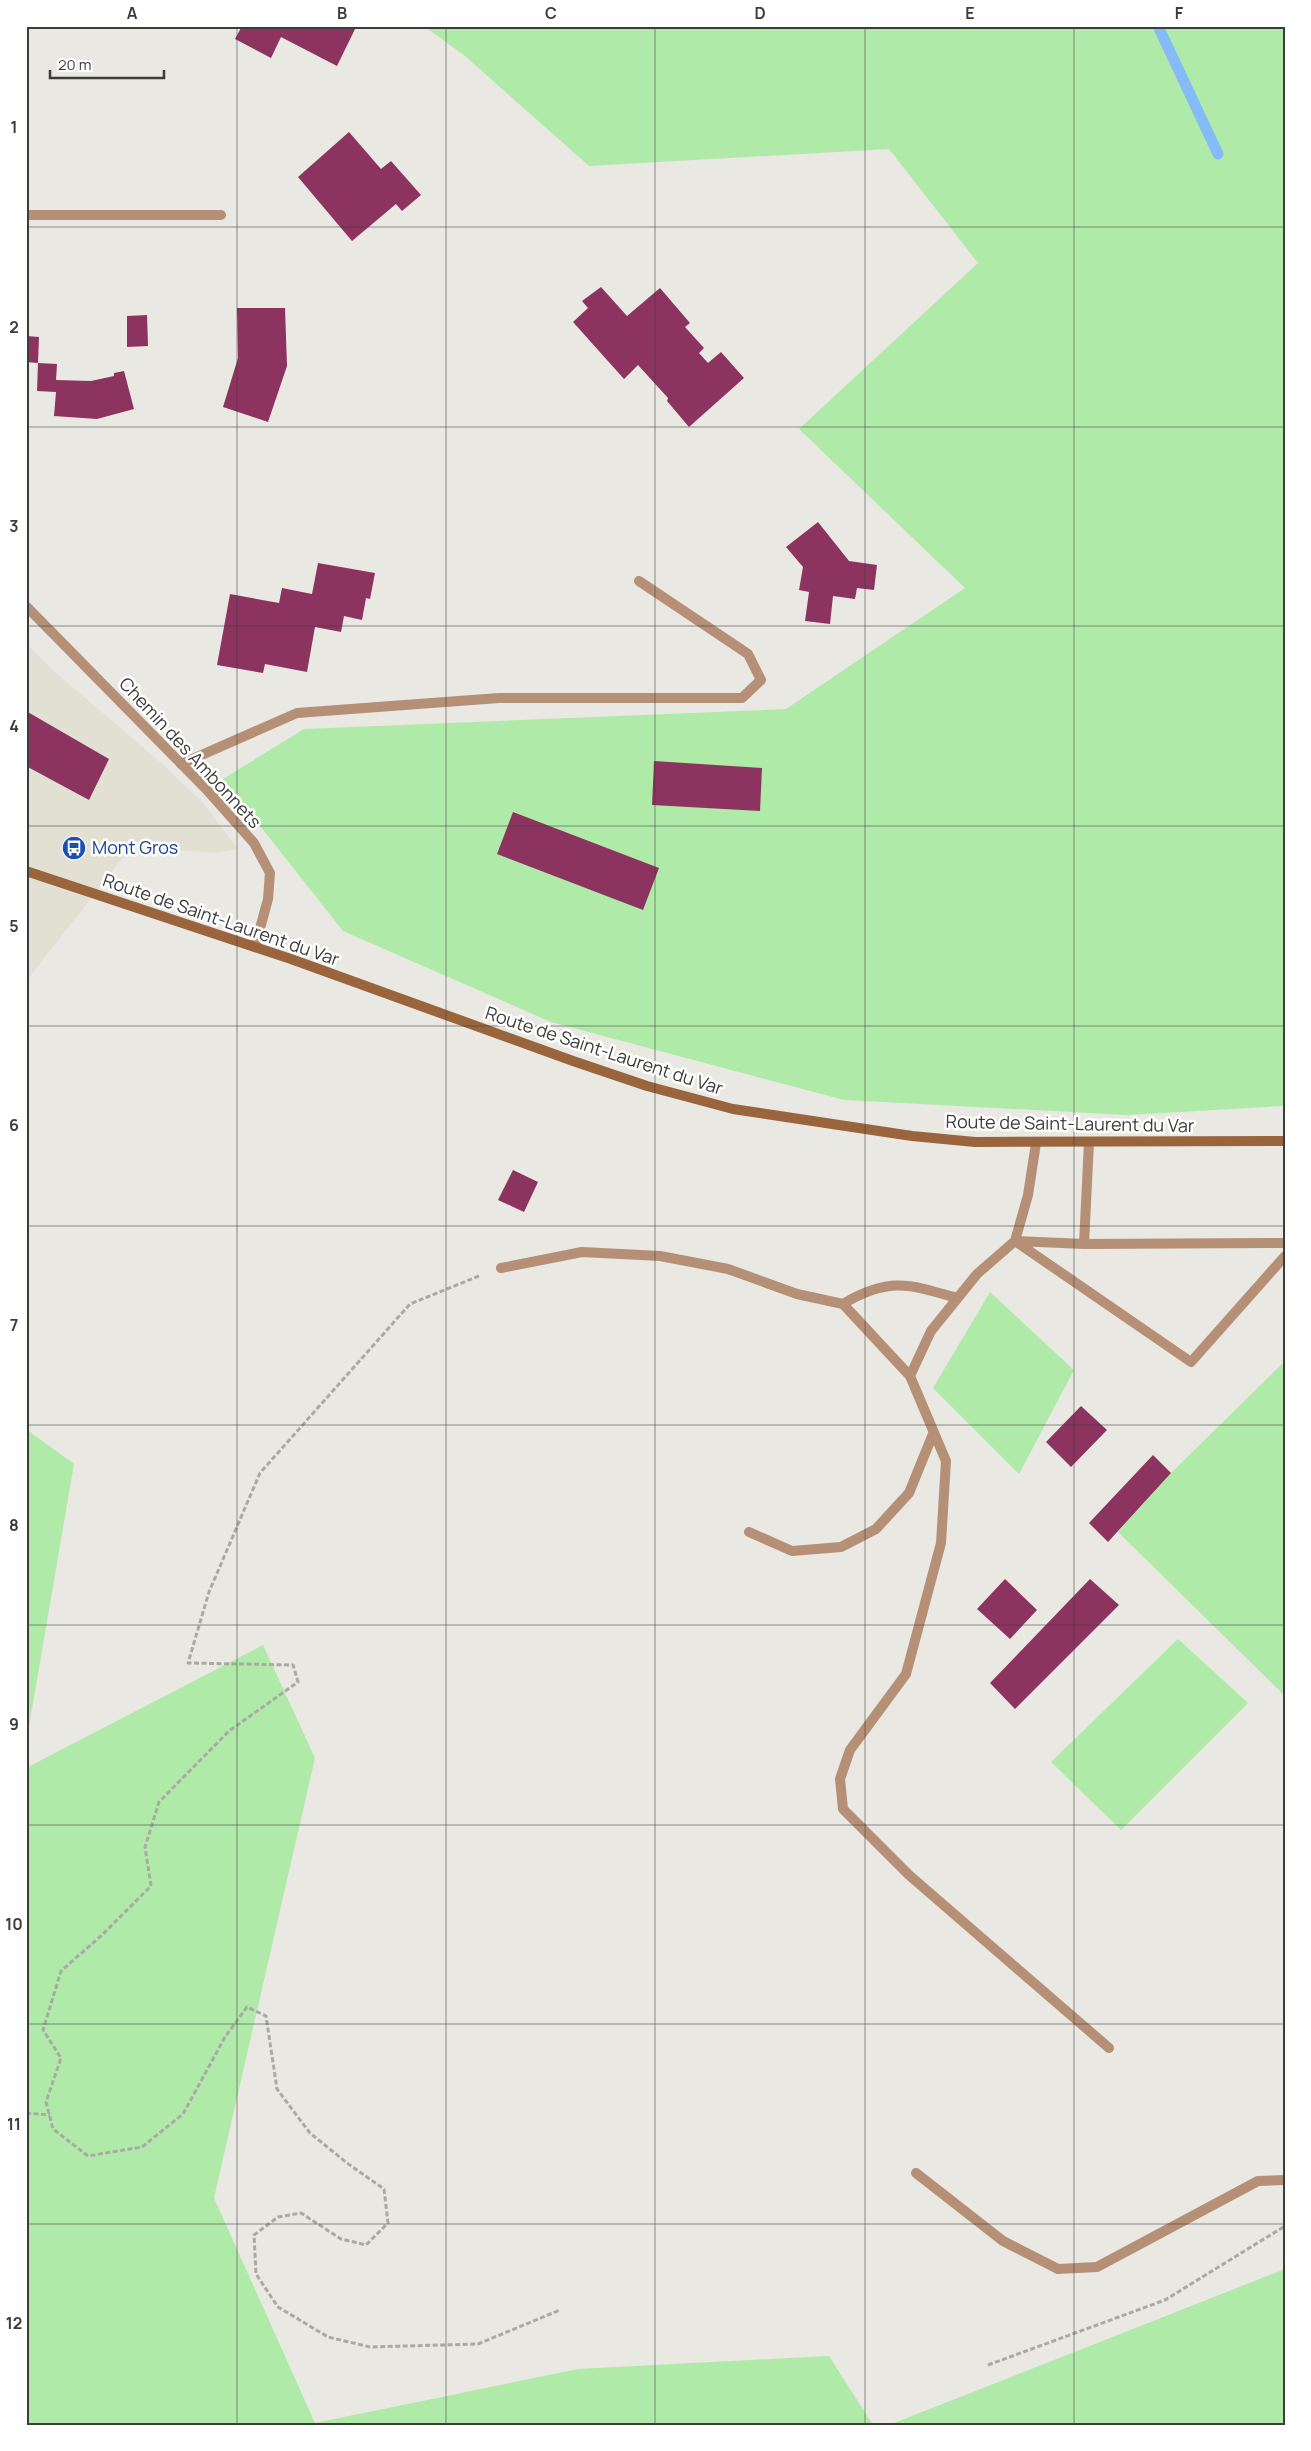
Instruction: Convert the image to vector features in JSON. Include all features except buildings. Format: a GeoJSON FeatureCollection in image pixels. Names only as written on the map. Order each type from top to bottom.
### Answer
{"type":"FeatureCollection","features":[{"type":"Feature","properties":{"kind":"main road","name":"Route de Saint-Laurent du Var"},"geometry":{"type":"LineString","coordinates":[[26,871],[255,947],[572,1061],[648,1086],[733,1109],[912,1136],[975,1142],[1285,1141]]}},
{"type":"Feature","properties":{"kind":"street"},"geometry":{"type":"LineString","coordinates":[[26,215],[221,215]]}},
{"type":"Feature","properties":{"kind":"street"},"geometry":{"type":"LineString","coordinates":[[181,764],[297,713],[499,698],[742,698],[761,680],[748,654],[639,581]]}},
{"type":"Feature","properties":{"kind":"street","name":"Chemin des Ambonnets"},"geometry":{"type":"LineString","coordinates":[[26,606],[181,764],[254,843],[270,873],[268,898],[255,947]]}},
{"type":"Feature","properties":{"kind":"street"},"geometry":{"type":"LineString","coordinates":[[1084,1244],[1090,1142]]}},
{"type":"Feature","properties":{"kind":"street"},"geometry":{"type":"LineString","coordinates":[[910,1376],[931,1331],[977,1274],[1015,1241],[1028,1194],[1036,1143]]}},
{"type":"Feature","properties":{"kind":"street"},"geometry":{"type":"LineString","coordinates":[[1015,1241],[1084,1244],[1285,1243]]}},
{"type":"Feature","properties":{"kind":"street"},"geometry":{"type":"LineString","coordinates":[[1015,1241],[1191,1362],[1285,1256]]}},
{"type":"Feature","properties":{"kind":"street"},"geometry":{"type":"LineString","coordinates":[[501,1268],[582,1252],[660,1256],[728,1269],[796,1294],[843,1304],[910,1376],[946,1461],[941,1543],[906,1674],[850,1750],[840,1780],[843,1809],[910,1876],[1109,2048]]}},
{"type":"Feature","properties":{"kind":"street"},"geometry":{"type":"LineString","coordinates":[[843,1304],[863,1292],[898,1284],[957,1298]]}},
{"type":"Feature","properties":{"kind":"street"},"geometry":{"type":"LineString","coordinates":[[749,1532],[792,1551],[841,1547],[876,1529],[909,1493],[934,1434]]}},
{"type":"Feature","properties":{"kind":"street"},"geometry":{"type":"LineString","coordinates":[[916,2173],[1004,2241],[1058,2270],[1097,2267],[1258,2181],[1285,2180]]}},
{"type":"Feature","properties":{"kind":"path"},"geometry":{"type":"LineString","coordinates":[[501,1268],[410,1304],[260,1474],[209,1592],[188,1663],[294,1665],[298,1682],[228,1731],[159,1802],[145,1847],[151,1886],[102,1935],[61,1971],[43,2030],[61,2058],[46,2102],[53,2129],[88,2156],[142,2147],[183,2114],[225,2037],[247,2007],[266,2016],[277,2089],[310,2133],[347,2163],[384,2189],[388,2223],[366,2245],[341,2240],[301,2213],[278,2217],[254,2235],[256,2274],[278,2307],[328,2337],[370,2347],[478,2344],[560,2310]]}},
{"type":"Feature","properties":{"kind":"path"},"geometry":{"type":"LineString","coordinates":[[26,2113],[50,2116]]}},
{"type":"Feature","properties":{"kind":"path"},"geometry":{"type":"LineString","coordinates":[[988,2365],[1165,2300],[1285,2226]]}},
{"type":"Feature","properties":{"kind":"shaded area"},"geometry":{"type":"Polygon","coordinates":[[[26,644],[56,673],[160,762],[203,803],[238,849],[213,853],[132,846],[26,981],[26,644]]]}},
{"type":"Feature","properties":{"kind":"green space"},"geometry":{"type":"Polygon","coordinates":[[[424,26],[1285,26],[1285,1106],[1127,1115],[844,1100],[551,1022],[343,931],[223,779],[304,729],[786,709],[965,588],[799,429],[978,263],[889,149],[589,166],[465,56],[424,26]]]}},
{"type":"Feature","properties":{"kind":"green space"},"geometry":{"type":"Polygon","coordinates":[[[990,1292],[1074,1370],[1019,1474],[933,1388],[990,1292]]]}},
{"type":"Feature","properties":{"kind":"green space"},"geometry":{"type":"Polygon","coordinates":[[[1285,1361],[1285,1696],[1118,1532],[1171,1473],[1285,1361]]]}},
{"type":"Feature","properties":{"kind":"green space"},"geometry":{"type":"Polygon","coordinates":[[[26,1429],[74,1464],[26,1744],[26,1429]]]}},
{"type":"Feature","properties":{"kind":"green space"},"geometry":{"type":"Polygon","coordinates":[[[1178,1639],[1248,1703],[1121,1830],[1051,1762],[1178,1639]]]}},
{"type":"Feature","properties":{"kind":"green space"},"geometry":{"type":"Polygon","coordinates":[[[263,1645],[315,1758],[214,2198],[315,2423],[578,2369],[829,2356],[873,2425],[26,2425],[26,1768],[263,1645]]]}},
{"type":"Feature","properties":{"kind":"green space"},"geometry":{"type":"Polygon","coordinates":[[[1285,2269],[1285,2425],[889,2425],[1285,2269]]]}},
{"type":"Feature","properties":{"kind":"waterway"},"geometry":{"type":"LineString","coordinates":[[1158,26],[1218,154]]}},
{"type":"Feature","properties":{"kind":"place","name":"Mont Gros"},"geometry":{"type":"Point","coordinates":[74,848]}}]}
